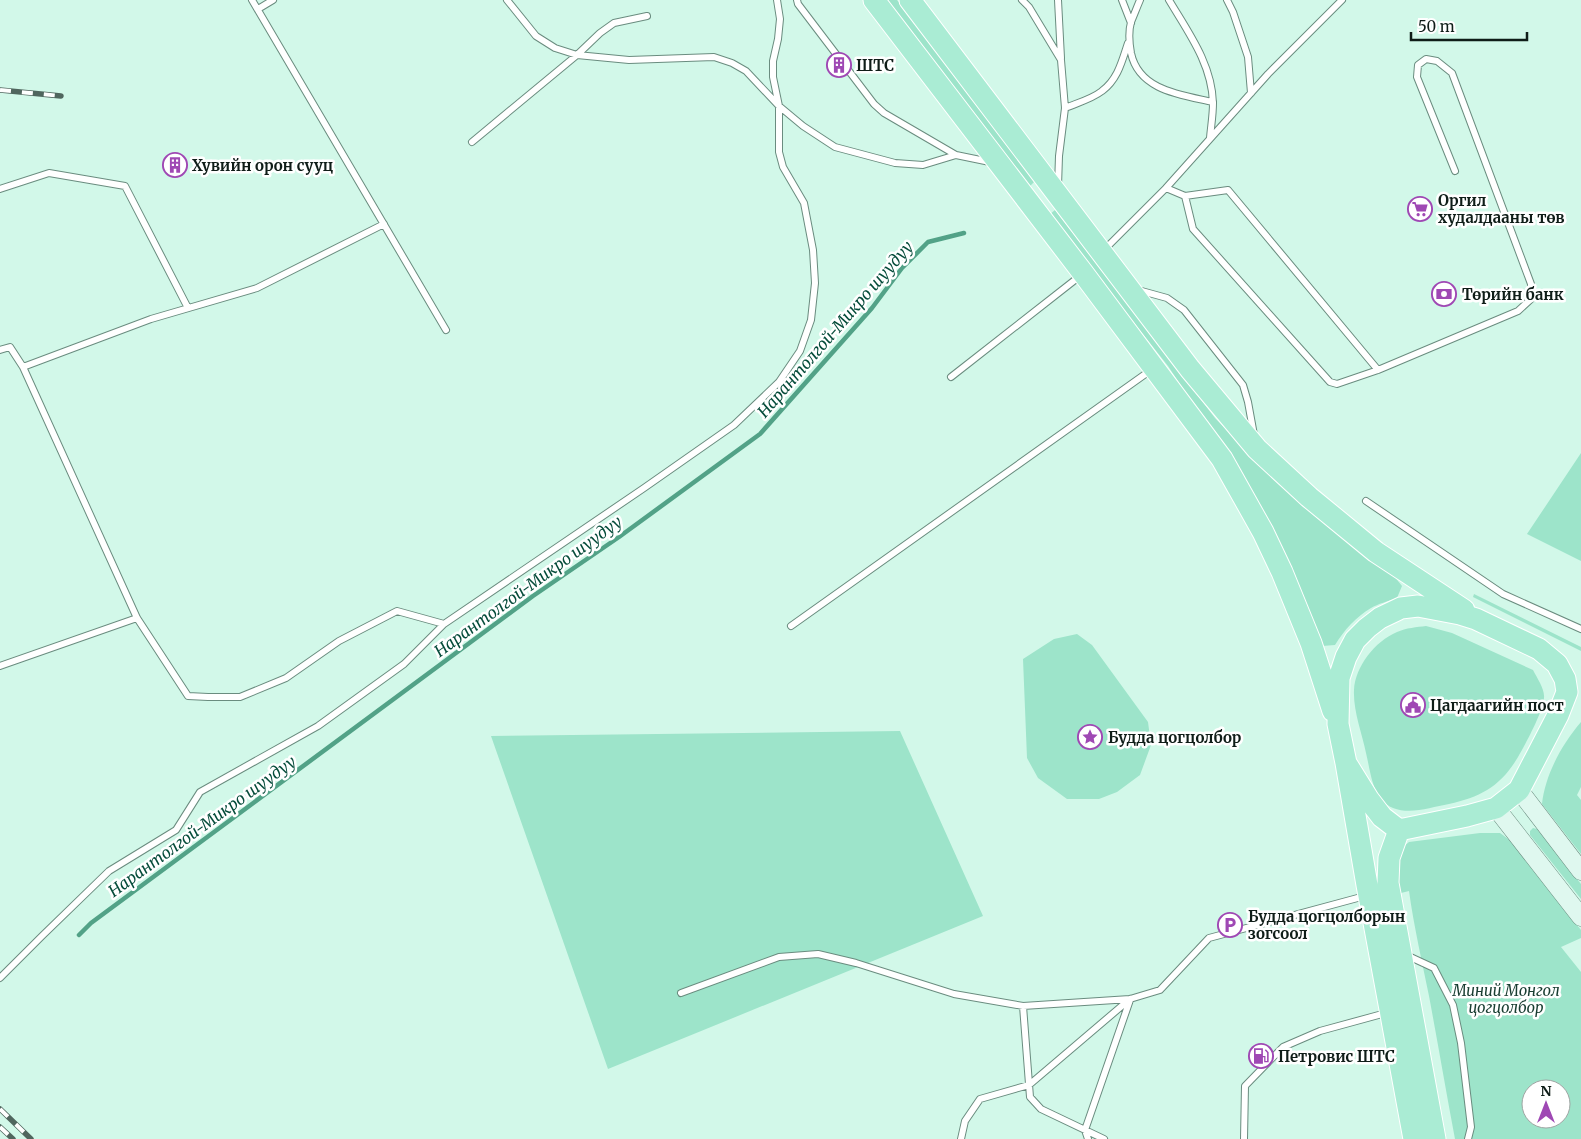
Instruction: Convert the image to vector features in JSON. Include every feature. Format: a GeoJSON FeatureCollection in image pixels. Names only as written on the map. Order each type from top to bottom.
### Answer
{"type":"FeatureCollection","features":[{"type":"Feature","properties":{"kind":"highway"},"geometry":{"type":"LineString","coordinates":[[874,0],[1028,200],[1222,459],[1264,532],[1311,643],[1338,724],[1414,1139]]}},
{"type":"Feature","properties":{"kind":"highway"},"geometry":{"type":"LineString","coordinates":[[910,0],[1190,369],[1257,449],[1309,497],[1376,552],[1476,619]]}},
{"type":"Feature","properties":{"kind":"highway"},"geometry":{"type":"LineString","coordinates":[[1028,200],[1054,189]]}},
{"type":"Feature","properties":{"kind":"highway"},"geometry":{"type":"LineString","coordinates":[[1338,724],[1340,678],[1346,657],[1355,640],[1380,618],[1401,608],[1418,606],[1460,614],[1476,619],[1539,649],[1558,664],[1567,692],[1558,715],[1519,790],[1496,808],[1399,830],[1382,817],[1346,763]]}},
{"type":"Feature","properties":{"kind":"highway"},"geometry":{"type":"LineString","coordinates":[[1399,830],[1389,858],[1388,883],[1435,1139]]}},
{"type":"Feature","properties":{"kind":"main road"},"geometry":{"type":"LineString","coordinates":[[1519,790],[1581,871]]}},
{"type":"Feature","properties":{"kind":"main road"},"geometry":{"type":"LineString","coordinates":[[1496,808],[1581,917]]}},
{"type":"Feature","properties":{"kind":"lane"},"geometry":{"type":"LineString","coordinates":[[252,0],[446,330]]}},
{"type":"Feature","properties":{"kind":"lane"},"geometry":{"type":"LineString","coordinates":[[258,9],[273,0]]}},
{"type":"Feature","properties":{"kind":"lane"},"geometry":{"type":"LineString","coordinates":[[507,0],[536,36],[555,48],[577,55],[629,60],[714,58],[732,63],[746,71],[779,106],[803,126],[835,147],[894,163],[923,165],[956,155]]}},
{"type":"Feature","properties":{"kind":"lane"},"geometry":{"type":"LineString","coordinates":[[0,978],[109,871],[176,830],[200,792],[318,726],[404,664],[444,624],[734,425],[779,382],[800,351],[811,320],[815,283],[813,250],[804,203],[783,167],[779,152],[779,106],[773,78],[773,61],[780,19],[777,0]]}},
{"type":"Feature","properties":{"kind":"lane"},"geometry":{"type":"LineString","coordinates":[[798,0],[798,4],[874,104],[884,113],[956,155],[999,163]]}},
{"type":"Feature","properties":{"kind":"lane"},"geometry":{"type":"LineString","coordinates":[[1022,0],[1029,7],[1061,60]]}},
{"type":"Feature","properties":{"kind":"lane"},"geometry":{"type":"LineString","coordinates":[[1054,189],[1066,108],[1058,0]]}},
{"type":"Feature","properties":{"kind":"lane"},"geometry":{"type":"LineString","coordinates":[[1122,0],[1131,23]]}},
{"type":"Feature","properties":{"kind":"lane"},"geometry":{"type":"LineString","coordinates":[[1066,108],[1101,92],[1113,81],[1120,67],[1131,23],[1140,0]]}},
{"type":"Feature","properties":{"kind":"lane"},"geometry":{"type":"LineString","coordinates":[[1169,0],[1198,48],[1208,73],[1213,102],[1209,139]]}},
{"type":"Feature","properties":{"kind":"lane"},"geometry":{"type":"LineString","coordinates":[[1227,0],[1248,57],[1251,92]]}},
{"type":"Feature","properties":{"kind":"lane"},"geometry":{"type":"LineString","coordinates":[[1102,252],[1166,188],[1268,74],[1342,0]]}},
{"type":"Feature","properties":{"kind":"lane"},"geometry":{"type":"LineString","coordinates":[[472,142],[577,55],[600,32],[614,23],[647,16]]}},
{"type":"Feature","properties":{"kind":"lane"},"geometry":{"type":"LineString","coordinates":[[1128,41],[1133,61],[1141,74],[1150,83],[1164,90],[1213,102]]}},
{"type":"Feature","properties":{"kind":"lane"},"geometry":{"type":"LineString","coordinates":[[1185,196],[1193,229],[1330,382],[1337,384],[1378,370],[1518,311],[1530,299],[1530,284],[1452,73],[1437,61],[1426,59],[1418,66],[1417,78],[1455,172]]}},
{"type":"Feature","properties":{"kind":"lane"},"geometry":{"type":"LineString","coordinates":[[0,189],[49,172],[125,186],[188,308]]}},
{"type":"Feature","properties":{"kind":"lane"},"geometry":{"type":"LineString","coordinates":[[1166,188],[1185,196],[1228,190],[1378,370]]}},
{"type":"Feature","properties":{"kind":"lane"},"geometry":{"type":"LineString","coordinates":[[24,367],[151,319],[257,288],[384,224]]}},
{"type":"Feature","properties":{"kind":"lane"},"geometry":{"type":"LineString","coordinates":[[951,377],[1083,273]]}},
{"type":"Feature","properties":{"kind":"lane"},"geometry":{"type":"LineString","coordinates":[[1128,287],[1167,298],[1184,310],[1243,385],[1257,449]]}},
{"type":"Feature","properties":{"kind":"lane"},"geometry":{"type":"LineString","coordinates":[[0,350],[10,347],[24,367],[137,618],[188,696],[240,697],[286,678],[339,641],[398,611],[444,624]]}},
{"type":"Feature","properties":{"kind":"lane"},"geometry":{"type":"LineString","coordinates":[[791,626],[1154,368]]}},
{"type":"Feature","properties":{"kind":"lane"},"geometry":{"type":"LineString","coordinates":[[1366,501],[1503,594],[1581,630]]}},
{"type":"Feature","properties":{"kind":"lane"},"geometry":{"type":"LineString","coordinates":[[0,666],[137,618]]}},
{"type":"Feature","properties":{"kind":"lane"},"geometry":{"type":"LineString","coordinates":[[681,994],[779,957],[818,954],[856,962],[954,994],[1023,1006],[1130,999],[1160,990],[1209,938],[1368,895]]}},
{"type":"Feature","properties":{"kind":"lane"},"geometry":{"type":"LineString","coordinates":[[1401,952],[1434,968],[1453,1005],[1462,1043],[1471,1127],[1468,1139]]}},
{"type":"Feature","properties":{"kind":"lane"},"geometry":{"type":"LineString","coordinates":[[962,1139],[965,1121],[980,1099],[1029,1085],[1130,999]]}},
{"type":"Feature","properties":{"kind":"lane"},"geometry":{"type":"LineString","coordinates":[[1088,1139],[1085,1130],[1130,999]]}},
{"type":"Feature","properties":{"kind":"lane"},"geometry":{"type":"LineString","coordinates":[[1023,1006],[1030,1097],[1041,1109],[1104,1139]]}},
{"type":"Feature","properties":{"kind":"lane"},"geometry":{"type":"LineString","coordinates":[[1244,1139],[1245,1086],[1283,1047],[1320,1031],[1390,1012]]}},
{"type":"Feature","properties":{"kind":"green space"},"geometry":{"type":"Polygon","coordinates":[[[885,0],[897,0],[1035,181],[1029,187],[885,0]]]}},
{"type":"Feature","properties":{"kind":"green space"},"geometry":{"type":"Polygon","coordinates":[[[1055,210],[1215,418],[1272,477],[1317,518],[1394,576],[1402,586],[1397,598],[1360,615],[1346,629],[1335,645],[1322,646],[1230,460],[1168,366],[1049,215],[1055,210]]]}},
{"type":"Feature","properties":{"kind":"green space"},"geometry":{"type":"Polygon","coordinates":[[[1581,453],[1581,561],[1527,534],[1581,453]]]}},
{"type":"Feature","properties":{"kind":"green space"},"geometry":{"type":"Polygon","coordinates":[[[1474,594],[1581,647],[1581,651],[1473,597],[1474,594]]]}},
{"type":"Feature","properties":{"kind":"green space"},"geometry":{"type":"Polygon","coordinates":[[[1426,626],[1452,633],[1533,670],[1542,687],[1544,698],[1537,720],[1521,752],[1505,776],[1497,783],[1471,798],[1421,810],[1407,811],[1393,808],[1386,804],[1377,792],[1371,777],[1356,714],[1354,690],[1358,672],[1374,648],[1389,636],[1400,631],[1426,626]]]}},
{"type":"Feature","properties":{"kind":"green space"},"geometry":{"type":"Polygon","coordinates":[[[1077,634],[1092,645],[1148,722],[1151,745],[1140,775],[1117,792],[1099,799],[1067,799],[1038,778],[1027,758],[1023,659],[1054,639],[1077,634]]]}},
{"type":"Feature","properties":{"kind":"green space"},"geometry":{"type":"Polygon","coordinates":[[[1581,722],[1581,787],[1577,795],[1581,800],[1581,854],[1542,804],[1555,760],[1581,722]]]}},
{"type":"Feature","properties":{"kind":"green space"},"geometry":{"type":"Polygon","coordinates":[[[900,731],[983,916],[608,1069],[491,736],[900,731]]]}},
{"type":"Feature","properties":{"kind":"green space"},"geometry":{"type":"Polygon","coordinates":[[[1533,828],[1537,829],[1581,884],[1581,899],[1530,835],[1530,831],[1533,828]]]}},
{"type":"Feature","properties":{"kind":"green space","name":"Миний Монгол цогцолбор"},"geometry":{"type":"Polygon","coordinates":[[[1480,833],[1500,833],[1511,841],[1581,930],[1581,938],[1561,947],[1581,972],[1581,1139],[1455,1139],[1409,891],[1397,894],[1397,852],[1409,842],[1480,833]]]}},
{"type":"Feature","properties":{"kind":"waterway","name":"Нарантолгой-Микро шуудуу"},"geometry":{"type":"LineString","coordinates":[[79,935],[91,923],[533,596],[619,537],[760,434],[872,308],[902,268],[928,242],[964,233]]}},
{"type":"Feature","properties":{"kind":"railway"},"geometry":{"type":"LineString","coordinates":[[0,90],[61,96]]}},
{"type":"Feature","properties":{"kind":"railway"},"geometry":{"type":"LineString","coordinates":[[0,1109],[31,1139]]}},
{"type":"Feature","properties":{"kind":"railway"},"geometry":{"type":"LineString","coordinates":[[0,1127],[13,1139]]}},
{"type":"Feature","properties":{"kind":"place","name":"ШТС"},"geometry":{"type":"Point","coordinates":[839,65]}},
{"type":"Feature","properties":{"kind":"place","name":"Хувийн орон сууц"},"geometry":{"type":"Point","coordinates":[175,165]}},
{"type":"Feature","properties":{"kind":"place","name":"Оргил худалдааны төв"},"geometry":{"type":"Point","coordinates":[1420,209]}},
{"type":"Feature","properties":{"kind":"place","name":"Төрийн банк"},"geometry":{"type":"Point","coordinates":[1444,294]}},
{"type":"Feature","properties":{"kind":"place","name":"Цагдаагийн пост"},"geometry":{"type":"Point","coordinates":[1413,705]}},
{"type":"Feature","properties":{"kind":"place","name":"Будда цогцолбор"},"geometry":{"type":"Point","coordinates":[1090,737]}},
{"type":"Feature","properties":{"kind":"place","name":"Будда цогцолборын зогсоол"},"geometry":{"type":"Point","coordinates":[1230,925]}},
{"type":"Feature","properties":{"kind":"place","name":"Петровис ШТС"},"geometry":{"type":"Point","coordinates":[1261,1056]}}]}
